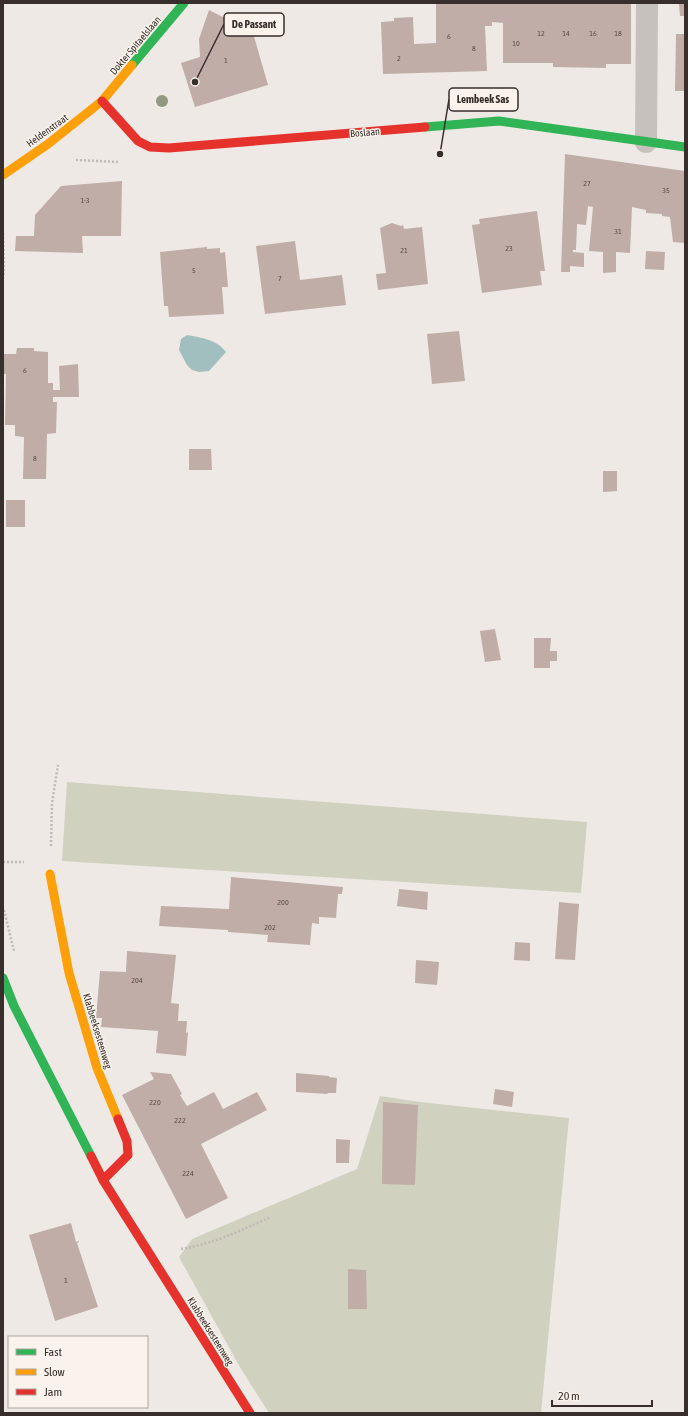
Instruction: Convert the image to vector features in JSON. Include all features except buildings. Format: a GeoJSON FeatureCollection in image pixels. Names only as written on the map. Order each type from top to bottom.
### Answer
{"type":"FeatureCollection","features":[{"type":"Feature","properties":{"kind":"street","name":"Dokter Spitaelslaan"},"geometry":{"type":"LineString","coordinates":[[102,101],[184,3]]}},
{"type":"Feature","properties":{"kind":"street"},"geometry":{"type":"LineString","coordinates":[[646,142],[647,3]]}},
{"type":"Feature","properties":{"kind":"street"},"geometry":{"type":"LineString","coordinates":[[102,101],[138,141],[150,147]]}},
{"type":"Feature","properties":{"kind":"street","name":"Heldenstraat"},"geometry":{"type":"LineString","coordinates":[[3,175],[59,136],[102,101]]}},
{"type":"Feature","properties":{"kind":"street","name":"Boslaan"},"geometry":{"type":"LineString","coordinates":[[150,147],[169,148],[499,122],[685,147]]}},
{"type":"Feature","properties":{"kind":"street","name":"Klabbeeksesteenweg"},"geometry":{"type":"LineString","coordinates":[[50,874],[69,973],[97,1068],[127,1142],[128,1155],[103,1180]]}},
{"type":"Feature","properties":{"kind":"street","name":"Klabbeeksesteenweg"},"geometry":{"type":"LineString","coordinates":[[3,978],[14,1006],[103,1180],[250,1413]]}},
{"type":"Feature","properties":{"kind":"path"},"geometry":{"type":"LineString","coordinates":[[71,162],[78,159],[124,163],[150,147]]}},
{"type":"Feature","properties":{"kind":"path"},"geometry":{"type":"LineString","coordinates":[[3,232],[3,279]]}},
{"type":"Feature","properties":{"kind":"path"},"geometry":{"type":"LineString","coordinates":[[50,874],[52,803],[58,765]]}},
{"type":"Feature","properties":{"kind":"path"},"geometry":{"type":"LineString","coordinates":[[3,907],[3,912]]}},
{"type":"Feature","properties":{"kind":"path"},"geometry":{"type":"LineString","coordinates":[[143,1245],[176,1250],[196,1247],[225,1238],[271,1217]]}},
{"type":"Feature","properties":{"kind":"green space"},"geometry":{"type":"Polygon","coordinates":[[[67,782],[587,822],[581,893],[62,861],[67,782]]]}},
{"type":"Feature","properties":{"kind":"green space"},"geometry":{"type":"Polygon","coordinates":[[[380,1096],[420,1102],[569,1118],[541,1413],[269,1413],[241,1369],[179,1257],[192,1239],[357,1169],[380,1096]]]}},
{"type":"Feature","properties":{"kind":"water"},"geometry":{"type":"Polygon","coordinates":[[[187,335],[203,338],[218,344],[226,352],[209,371],[199,372],[192,370],[187,365],[179,350],[181,339],[187,335]]]}},
{"type":"Feature","properties":{"kind":"traffic: fast"},"geometry":{"type":"LineString","coordinates":[[132,65],[184,3]]}},
{"type":"Feature","properties":{"kind":"traffic: fast"},"geometry":{"type":"LineString","coordinates":[[425,127],[499,121],[685,147]]}},
{"type":"Feature","properties":{"kind":"traffic: fast"},"geometry":{"type":"LineString","coordinates":[[3,978],[14,1006],[91,1156]]}},
{"type":"Feature","properties":{"kind":"traffic: slow"},"geometry":{"type":"LineString","coordinates":[[3,175],[48,144],[102,101],[132,65]]}},
{"type":"Feature","properties":{"kind":"traffic: slow"},"geometry":{"type":"LineString","coordinates":[[50,874],[69,973],[97,1068],[118,1119]]}},
{"type":"Feature","properties":{"kind":"traffic: jam"},"geometry":{"type":"LineString","coordinates":[[102,101],[138,141],[150,147],[169,148],[425,127]]}},
{"type":"Feature","properties":{"kind":"traffic: jam"},"geometry":{"type":"LineString","coordinates":[[103,1180],[128,1155],[127,1141],[118,1119]]}},
{"type":"Feature","properties":{"kind":"traffic: jam"},"geometry":{"type":"LineString","coordinates":[[91,1156],[103,1180],[250,1413]]}},
{"type":"Feature","properties":{"kind":"place","name":"De Passant"},"geometry":{"type":"Point","coordinates":[195,82]}},
{"type":"Feature","properties":{"kind":"place","name":"Lembeek Sas"},"geometry":{"type":"Point","coordinates":[440,154]}}]}
